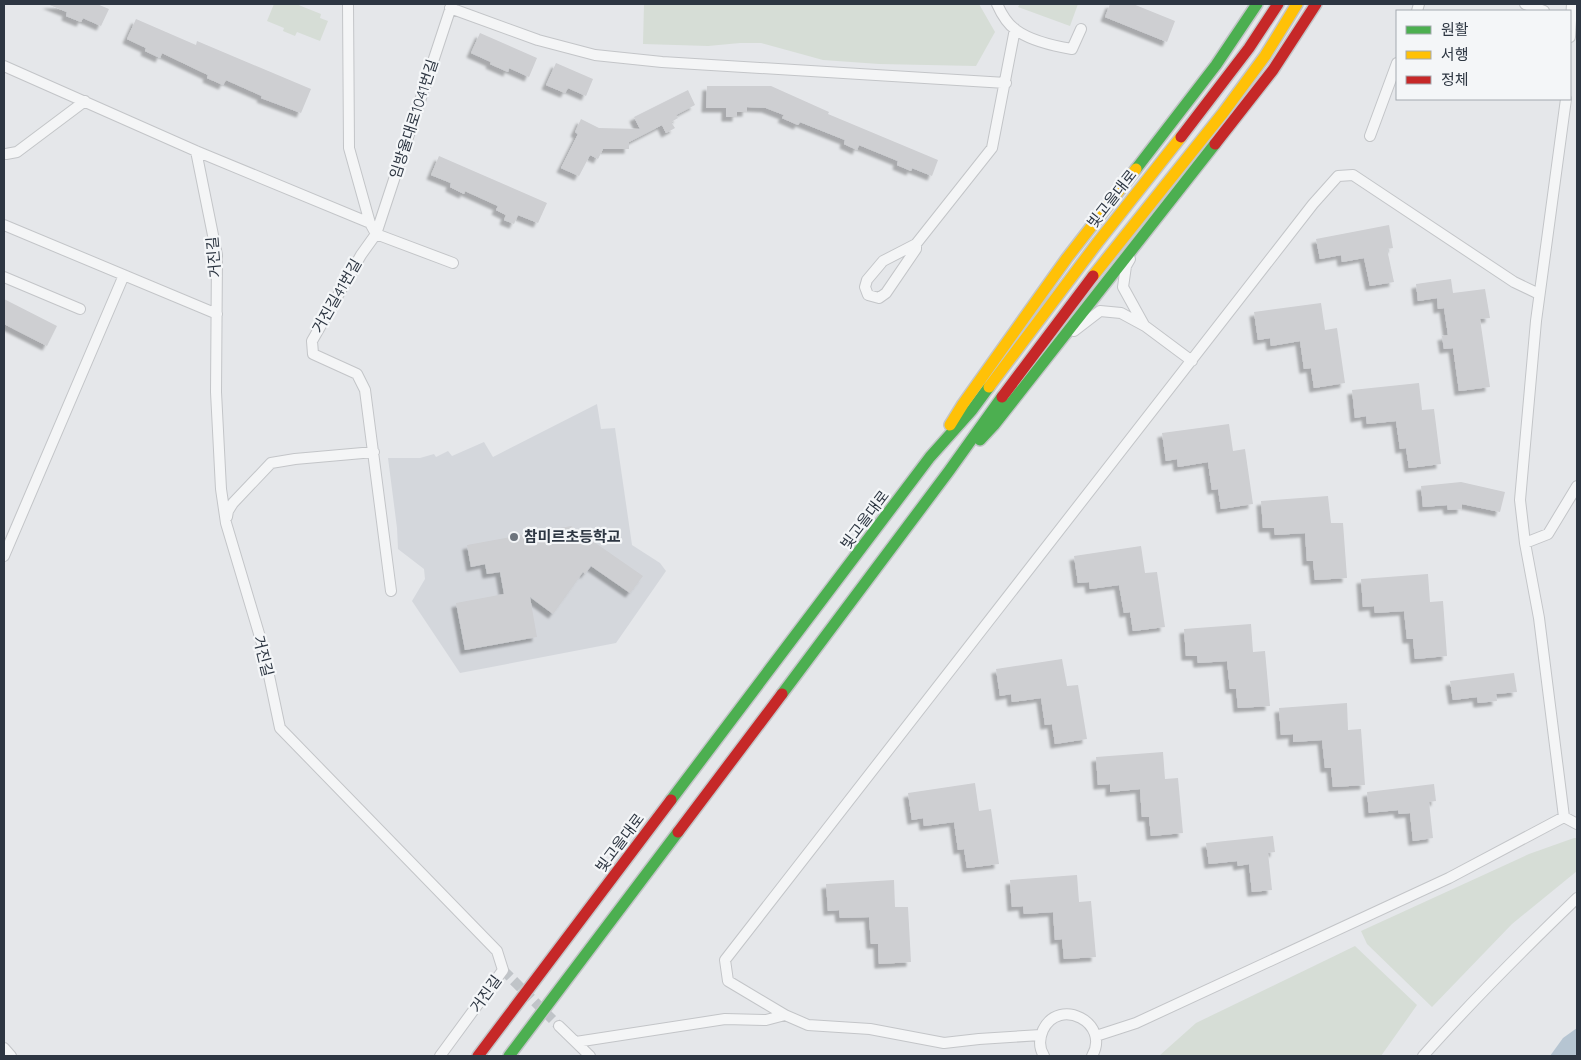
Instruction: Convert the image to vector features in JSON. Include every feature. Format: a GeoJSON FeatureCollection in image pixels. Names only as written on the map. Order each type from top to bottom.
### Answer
{"type":"FeatureCollection","features":[{"type":"Feature","properties":{"kind":"main road"},"geometry":{"type":"LineString","coordinates":[[930,458],[968,396],[1082,238],[1183,110],[1257,4]]}},
{"type":"Feature","properties":{"kind":"main road","name":"빛고을대로"},"geometry":{"type":"LineString","coordinates":[[478,1056],[930,458],[972,410],[1098,242],[1210,101],[1249,48],[1278,4]]}},
{"type":"Feature","properties":{"kind":"main road"},"geometry":{"type":"LineString","coordinates":[[509,1056],[949,471],[986,418],[1104,261],[1223,113],[1265,56],[1297,4]]}},
{"type":"Feature","properties":{"kind":"main road"},"geometry":{"type":"LineString","coordinates":[[949,471],[994,425],[1061,340],[1273,70],[1316,4]]}},
{"type":"Feature","properties":{"kind":"street"},"geometry":{"type":"LineString","coordinates":[[348,4],[349,148],[370,223],[376,234],[453,263]]}},
{"type":"Feature","properties":{"kind":"street"},"geometry":{"type":"LineString","coordinates":[[997,4],[1006,20],[1015,29],[1058,46],[1072,49],[1081,29]]}},
{"type":"Feature","properties":{"kind":"street"},"geometry":{"type":"LineString","coordinates":[[1525,4],[1541,10]]}},
{"type":"Feature","properties":{"kind":"street"},"geometry":{"type":"LineString","coordinates":[[451,6],[538,40],[595,55],[662,62],[1006,83]]}},
{"type":"Feature","properties":{"kind":"street","name":"임방울대로1041번길"},"geometry":{"type":"LineString","coordinates":[[376,234],[451,6]]}},
{"type":"Feature","properties":{"kind":"street"},"geometry":{"type":"LineString","coordinates":[[916,244],[916,249],[886,293],[878,298],[868,296],[864,287],[867,280],[882,261],[916,244],[992,148],[1015,29]]}},
{"type":"Feature","properties":{"kind":"street"},"geometry":{"type":"LineString","coordinates":[[4,66],[196,151],[370,223]]}},
{"type":"Feature","properties":{"kind":"street"},"geometry":{"type":"LineString","coordinates":[[1370,136],[1396,66]]}},
{"type":"Feature","properties":{"kind":"street"},"geometry":{"type":"LineString","coordinates":[[1564,817],[1539,618],[1525,543],[1520,500],[1539,294],[1566,100]]}},
{"type":"Feature","properties":{"kind":"street"},"geometry":{"type":"LineString","coordinates":[[6,154],[17,152],[85,101]]}},
{"type":"Feature","properties":{"kind":"street","name":"거진길"},"geometry":{"type":"LineString","coordinates":[[196,151],[217,255],[217,429],[221,489],[226,523],[262,647],[280,728],[497,951],[503,970],[440,1056]]}},
{"type":"Feature","properties":{"kind":"street"},"geometry":{"type":"LineString","coordinates":[[1041,1036],[944,1043],[870,1029],[808,1025],[785,1015],[728,981],[725,960],[1313,204],[1338,176],[1353,175],[1514,282],[1539,294]]}},
{"type":"Feature","properties":{"kind":"street"},"geometry":{"type":"LineString","coordinates":[[4,225],[217,314]]}},
{"type":"Feature","properties":{"kind":"street"},"geometry":{"type":"LineString","coordinates":[[1145,233],[1126,266],[1123,287],[1145,326]]}},
{"type":"Feature","properties":{"kind":"street","name":"거진길41번길"},"geometry":{"type":"LineString","coordinates":[[376,234],[361,255],[312,341],[313,354],[357,374],[365,390],[391,591]]}},
{"type":"Feature","properties":{"kind":"street"},"geometry":{"type":"LineString","coordinates":[[4,556],[124,275]]}},
{"type":"Feature","properties":{"kind":"street"},"geometry":{"type":"LineString","coordinates":[[4,277],[80,309]]}},
{"type":"Feature","properties":{"kind":"street"},"geometry":{"type":"LineString","coordinates":[[1061,340],[1100,311],[1121,313],[1145,326],[1192,361]]}},
{"type":"Feature","properties":{"kind":"street"},"geometry":{"type":"LineString","coordinates":[[226,523],[228,511],[233,503],[271,463],[374,452]]}},
{"type":"Feature","properties":{"kind":"street"},"geometry":{"type":"LineString","coordinates":[[1525,543],[1548,534],[1577,486]]}},
{"type":"Feature","properties":{"kind":"street"},"geometry":{"type":"LineString","coordinates":[[1564,817],[1577,824]]}},
{"type":"Feature","properties":{"kind":"street"},"geometry":{"type":"LineString","coordinates":[[1096,1036],[1136,1023],[1449,878],[1564,817]]}},
{"type":"Feature","properties":{"kind":"street"},"geometry":{"type":"LineString","coordinates":[[1423,1056],[1521,952],[1577,898]]}},
{"type":"Feature","properties":{"kind":"street"},"geometry":{"type":"LineString","coordinates":[[1044,1056],[1040,1045],[1045,1027],[1051,1020],[1069,1014],[1078,1016],[1092,1028],[1096,1036],[1096,1045],[1092,1056]]}},
{"type":"Feature","properties":{"kind":"street"},"geometry":{"type":"LineString","coordinates":[[576,1042],[725,1019],[766,1020],[785,1015]]}},
{"type":"Feature","properties":{"kind":"street"},"geometry":{"type":"LineString","coordinates":[[559,1026],[590,1056]]}},
{"type":"Feature","properties":{"kind":"street"},"geometry":{"type":"LineString","coordinates":[[4,1048],[11,1056]]}},
{"type":"Feature","properties":{"kind":"shaded area"},"geometry":{"type":"Polygon","coordinates":[[[274,4],[296,4],[321,14],[320,18],[328,21],[320,41],[297,32],[295,36],[283,31],[284,28],[267,21],[274,4]]]}},
{"type":"Feature","properties":{"kind":"shaded area"},"geometry":{"type":"Polygon","coordinates":[[[644,4],[979,4],[995,32],[976,66],[879,64],[823,60],[761,43],[708,46],[643,44],[644,4]]]}},
{"type":"Feature","properties":{"kind":"shaded area"},"geometry":{"type":"Polygon","coordinates":[[[1020,4],[1078,4],[1070,26],[1018,7],[1020,4]]]}},
{"type":"Feature","properties":{"kind":"shaded area","name":"참미르초등학교"},"geometry":{"type":"Polygon","coordinates":[[[597,404],[601,429],[615,428],[632,545],[660,563],[666,571],[616,643],[460,673],[412,601],[425,579],[424,569],[398,549],[388,458],[420,458],[434,454],[436,457],[448,451],[452,456],[484,442],[493,457],[597,404]]]}},
{"type":"Feature","properties":{"kind":"shaded area"},"geometry":{"type":"Polygon","coordinates":[[[1577,838],[1577,871],[1512,924],[1432,1007],[1367,944],[1361,931],[1529,854],[1577,838]]]}},
{"type":"Feature","properties":{"kind":"shaded area"},"geometry":{"type":"Polygon","coordinates":[[[1355,946],[1417,1005],[1381,1056],[1159,1056],[1196,1023],[1355,946]]]}},
{"type":"Feature","properties":{"kind":"water"},"geometry":{"type":"Polygon","coordinates":[[[1577,1028],[1577,1056],[1550,1056],[1563,1038],[1577,1028]]]}},
{"type":"Feature","properties":{"kind":"building"},"geometry":{"type":"Polygon","coordinates":[[[47,4],[97,4],[109,9],[101,26],[83,18],[81,22],[66,16],[67,12],[47,4]]]}},
{"type":"Feature","properties":{"kind":"building"},"geometry":{"type":"Polygon","coordinates":[[[1110,4],[1133,4],[1175,21],[1167,42],[1105,17],[1110,4]]]}},
{"type":"Feature","properties":{"kind":"building"},"geometry":{"type":"Polygon","coordinates":[[[136,19],[196,45],[197,41],[311,89],[301,113],[261,98],[262,96],[226,80],[223,85],[207,78],[208,75],[162,53],[160,58],[145,51],[146,48],[127,39],[136,19]]]}},
{"type":"Feature","properties":{"kind":"building"},"geometry":{"type":"Polygon","coordinates":[[[480,33],[537,58],[529,77],[509,68],[508,72],[471,53],[480,33]]]}},
{"type":"Feature","properties":{"kind":"building"},"geometry":{"type":"Polygon","coordinates":[[[556,63],[593,79],[586,96],[568,88],[565,93],[546,85],[556,63]]]}},
{"type":"Feature","properties":{"kind":"building"},"geometry":{"type":"Polygon","coordinates":[[[707,86],[771,86],[829,112],[828,114],[938,160],[932,176],[912,168],[911,171],[897,165],[898,161],[859,145],[857,150],[844,144],[845,140],[800,122],[798,125],[782,118],[784,115],[766,108],[747,107],[747,112],[737,112],[737,117],[726,117],[726,108],[706,108],[707,86]]]}},
{"type":"Feature","properties":{"kind":"building"},"geometry":{"type":"Polygon","coordinates":[[[688,90],[695,105],[676,115],[678,118],[671,122],[675,128],[666,133],[662,125],[629,142],[629,149],[603,149],[598,159],[590,155],[579,176],[561,168],[578,134],[575,132],[581,119],[599,128],[640,129],[634,117],[688,90]]]}},
{"type":"Feature","properties":{"kind":"building"},"geometry":{"type":"Polygon","coordinates":[[[439,156],[547,203],[538,223],[518,215],[514,224],[504,220],[506,215],[496,210],[498,206],[465,191],[464,194],[450,187],[451,183],[431,175],[439,156]]]}},
{"type":"Feature","properties":{"kind":"building"},"geometry":{"type":"Polygon","coordinates":[[[1389,225],[1393,248],[1387,249],[1394,282],[1370,286],[1364,258],[1342,262],[1341,255],[1320,259],[1316,239],[1389,225]]]}},
{"type":"Feature","properties":{"kind":"building"},"geometry":{"type":"Polygon","coordinates":[[[1451,279],[1453,293],[1485,289],[1490,318],[1480,319],[1490,387],[1459,391],[1453,348],[1444,349],[1442,336],[1448,335],[1444,308],[1438,309],[1437,298],[1418,301],[1416,284],[1451,279]]]}},
{"type":"Feature","properties":{"kind":"building"},"geometry":{"type":"Polygon","coordinates":[[[4,299],[57,326],[47,346],[4,324],[4,299]]]}},
{"type":"Feature","properties":{"kind":"building"},"geometry":{"type":"Polygon","coordinates":[[[1321,303],[1325,330],[1337,328],[1345,383],[1314,388],[1311,368],[1304,369],[1300,341],[1271,346],[1270,338],[1258,340],[1254,312],[1321,303]]]}},
{"type":"Feature","properties":{"kind":"building"},"geometry":{"type":"Polygon","coordinates":[[[1419,383],[1422,410],[1434,409],[1441,464],[1409,468],[1406,448],[1400,449],[1396,421],[1367,424],[1366,416],[1355,418],[1352,390],[1419,383]]]}},
{"type":"Feature","properties":{"kind":"building"},"geometry":{"type":"Polygon","coordinates":[[[1229,424],[1233,451],[1245,449],[1253,504],[1221,509],[1218,489],[1212,490],[1208,462],[1178,467],[1177,459],[1166,461],[1162,433],[1229,424]]]}},
{"type":"Feature","properties":{"kind":"building"},"geometry":{"type":"Polygon","coordinates":[[[1461,482],[1505,492],[1500,512],[1462,504],[1462,509],[1448,510],[1447,505],[1423,507],[1421,486],[1461,482]]]}},
{"type":"Feature","properties":{"kind":"building"},"geometry":{"type":"Polygon","coordinates":[[[1328,496],[1331,523],[1343,523],[1347,578],[1315,580],[1313,561],[1307,561],[1305,533],[1275,535],[1274,528],[1263,528],[1261,501],[1328,496]]]}},
{"type":"Feature","properties":{"kind":"building"},"geometry":{"type":"Polygon","coordinates":[[[571,526],[643,576],[630,593],[591,566],[585,574],[583,572],[553,614],[530,597],[537,637],[465,650],[456,603],[504,594],[500,572],[487,574],[485,564],[471,567],[467,545],[571,526]]]}},
{"type":"Feature","properties":{"kind":"building"},"geometry":{"type":"Polygon","coordinates":[[[1141,546],[1145,573],[1157,572],[1165,627],[1133,631],[1130,612],[1124,613],[1119,585],[1090,589],[1089,582],[1078,583],[1074,556],[1141,546]]]}},
{"type":"Feature","properties":{"kind":"building"},"geometry":{"type":"Polygon","coordinates":[[[1428,574],[1430,602],[1443,601],[1447,656],[1415,659],[1413,639],[1407,639],[1404,611],[1375,613],[1374,606],[1363,607],[1361,579],[1428,574]]]}},
{"type":"Feature","properties":{"kind":"building"},"geometry":{"type":"Polygon","coordinates":[[[1251,624],[1253,652],[1265,651],[1270,706],[1238,708],[1236,689],[1230,689],[1227,661],[1198,663],[1197,656],[1186,656],[1184,629],[1251,624]]]}},
{"type":"Feature","properties":{"kind":"building"},"geometry":{"type":"Polygon","coordinates":[[[1062,659],[1067,686],[1078,685],[1087,739],[1055,744],[1052,724],[1045,725],[1041,698],[1012,702],[1011,694],[1000,696],[996,669],[1062,659]]]}},
{"type":"Feature","properties":{"kind":"building"},"geometry":{"type":"Polygon","coordinates":[[[1514,673],[1517,692],[1496,694],[1497,701],[1478,703],[1477,697],[1453,700],[1450,681],[1514,673]]]}},
{"type":"Feature","properties":{"kind":"building"},"geometry":{"type":"Polygon","coordinates":[[[1347,703],[1348,730],[1361,729],[1365,785],[1333,787],[1331,768],[1325,768],[1322,740],[1293,742],[1293,734],[1281,735],[1279,708],[1347,703]]]}},
{"type":"Feature","properties":{"kind":"building"},"geometry":{"type":"Polygon","coordinates":[[[1163,752],[1165,779],[1178,778],[1183,833],[1151,836],[1149,817],[1142,817],[1140,789],[1110,792],[1110,784],[1098,785],[1096,757],[1163,752]]]}},
{"type":"Feature","properties":{"kind":"building"},"geometry":{"type":"Polygon","coordinates":[[[975,783],[979,811],[991,809],[999,864],[967,868],[964,849],[958,850],[954,822],[924,826],[923,818],[912,820],[908,793],[975,783]]]}},
{"type":"Feature","properties":{"kind":"building"},"geometry":{"type":"Polygon","coordinates":[[[1434,784],[1436,801],[1429,802],[1433,838],[1413,841],[1410,813],[1399,814],[1398,810],[1369,813],[1367,792],[1434,784]]]}},
{"type":"Feature","properties":{"kind":"building"},"geometry":{"type":"Polygon","coordinates":[[[1273,836],[1275,852],[1268,853],[1272,890],[1252,892],[1249,864],[1238,866],[1237,861],[1209,864],[1206,843],[1273,836]]]}},
{"type":"Feature","properties":{"kind":"building"},"geometry":{"type":"Polygon","coordinates":[[[1077,875],[1079,902],[1091,901],[1096,957],[1064,959],[1062,939],[1055,940],[1053,912],[1024,914],[1023,906],[1012,907],[1010,880],[1077,875]]]}},
{"type":"Feature","properties":{"kind":"building"},"geometry":{"type":"Polygon","coordinates":[[[894,880],[895,907],[908,907],[911,962],[879,964],[878,944],[871,944],[869,917],[840,918],[839,910],[828,911],[826,884],[894,880]]]}},
{"type":"Feature","properties":{"kind":"tunnel"},"geometry":{"type":"LineString","coordinates":[[503,970],[559,1026]]}},
{"type":"Feature","properties":{"kind":"traffic: fast"},"geometry":{"type":"LineString","coordinates":[[1136,169],[1216,65],[1257,4]]}},
{"type":"Feature","properties":{"kind":"traffic: fast"},"geometry":{"type":"LineString","coordinates":[[980,440],[994,425],[1215,144]]}},
{"type":"Feature","properties":{"kind":"traffic: fast"},"geometry":{"type":"LineString","coordinates":[[671,800],[930,457],[972,410],[989,387]]}},
{"type":"Feature","properties":{"kind":"traffic: fast"},"geometry":{"type":"LineString","coordinates":[[782,694],[1002,397]]}},
{"type":"Feature","properties":{"kind":"traffic: fast"},"geometry":{"type":"LineString","coordinates":[[509,1056],[678,832]]}},
{"type":"Feature","properties":{"kind":"traffic: slow"},"geometry":{"type":"LineString","coordinates":[[1093,276],[1223,113],[1265,56],[1297,4]]}},
{"type":"Feature","properties":{"kind":"traffic: slow"},"geometry":{"type":"LineString","coordinates":[[989,387],[1098,242],[1181,137]]}},
{"type":"Feature","properties":{"kind":"traffic: slow"},"geometry":{"type":"LineString","coordinates":[[950,425],[1067,258],[1136,169]]}},
{"type":"Feature","properties":{"kind":"traffic: jam"},"geometry":{"type":"LineString","coordinates":[[1181,137],[1249,48],[1278,4]]}},
{"type":"Feature","properties":{"kind":"traffic: jam"},"geometry":{"type":"LineString","coordinates":[[1215,144],[1273,70],[1316,4]]}},
{"type":"Feature","properties":{"kind":"traffic: jam"},"geometry":{"type":"LineString","coordinates":[[1002,397],[1093,276]]}},
{"type":"Feature","properties":{"kind":"traffic: jam"},"geometry":{"type":"LineString","coordinates":[[678,832],[782,694]]}},
{"type":"Feature","properties":{"kind":"traffic: jam"},"geometry":{"type":"LineString","coordinates":[[478,1056],[671,800]]}},
{"type":"Feature","properties":{"kind":"place","name":"참미르초등학교"},"geometry":{"type":"Point","coordinates":[514,537]}}]}
